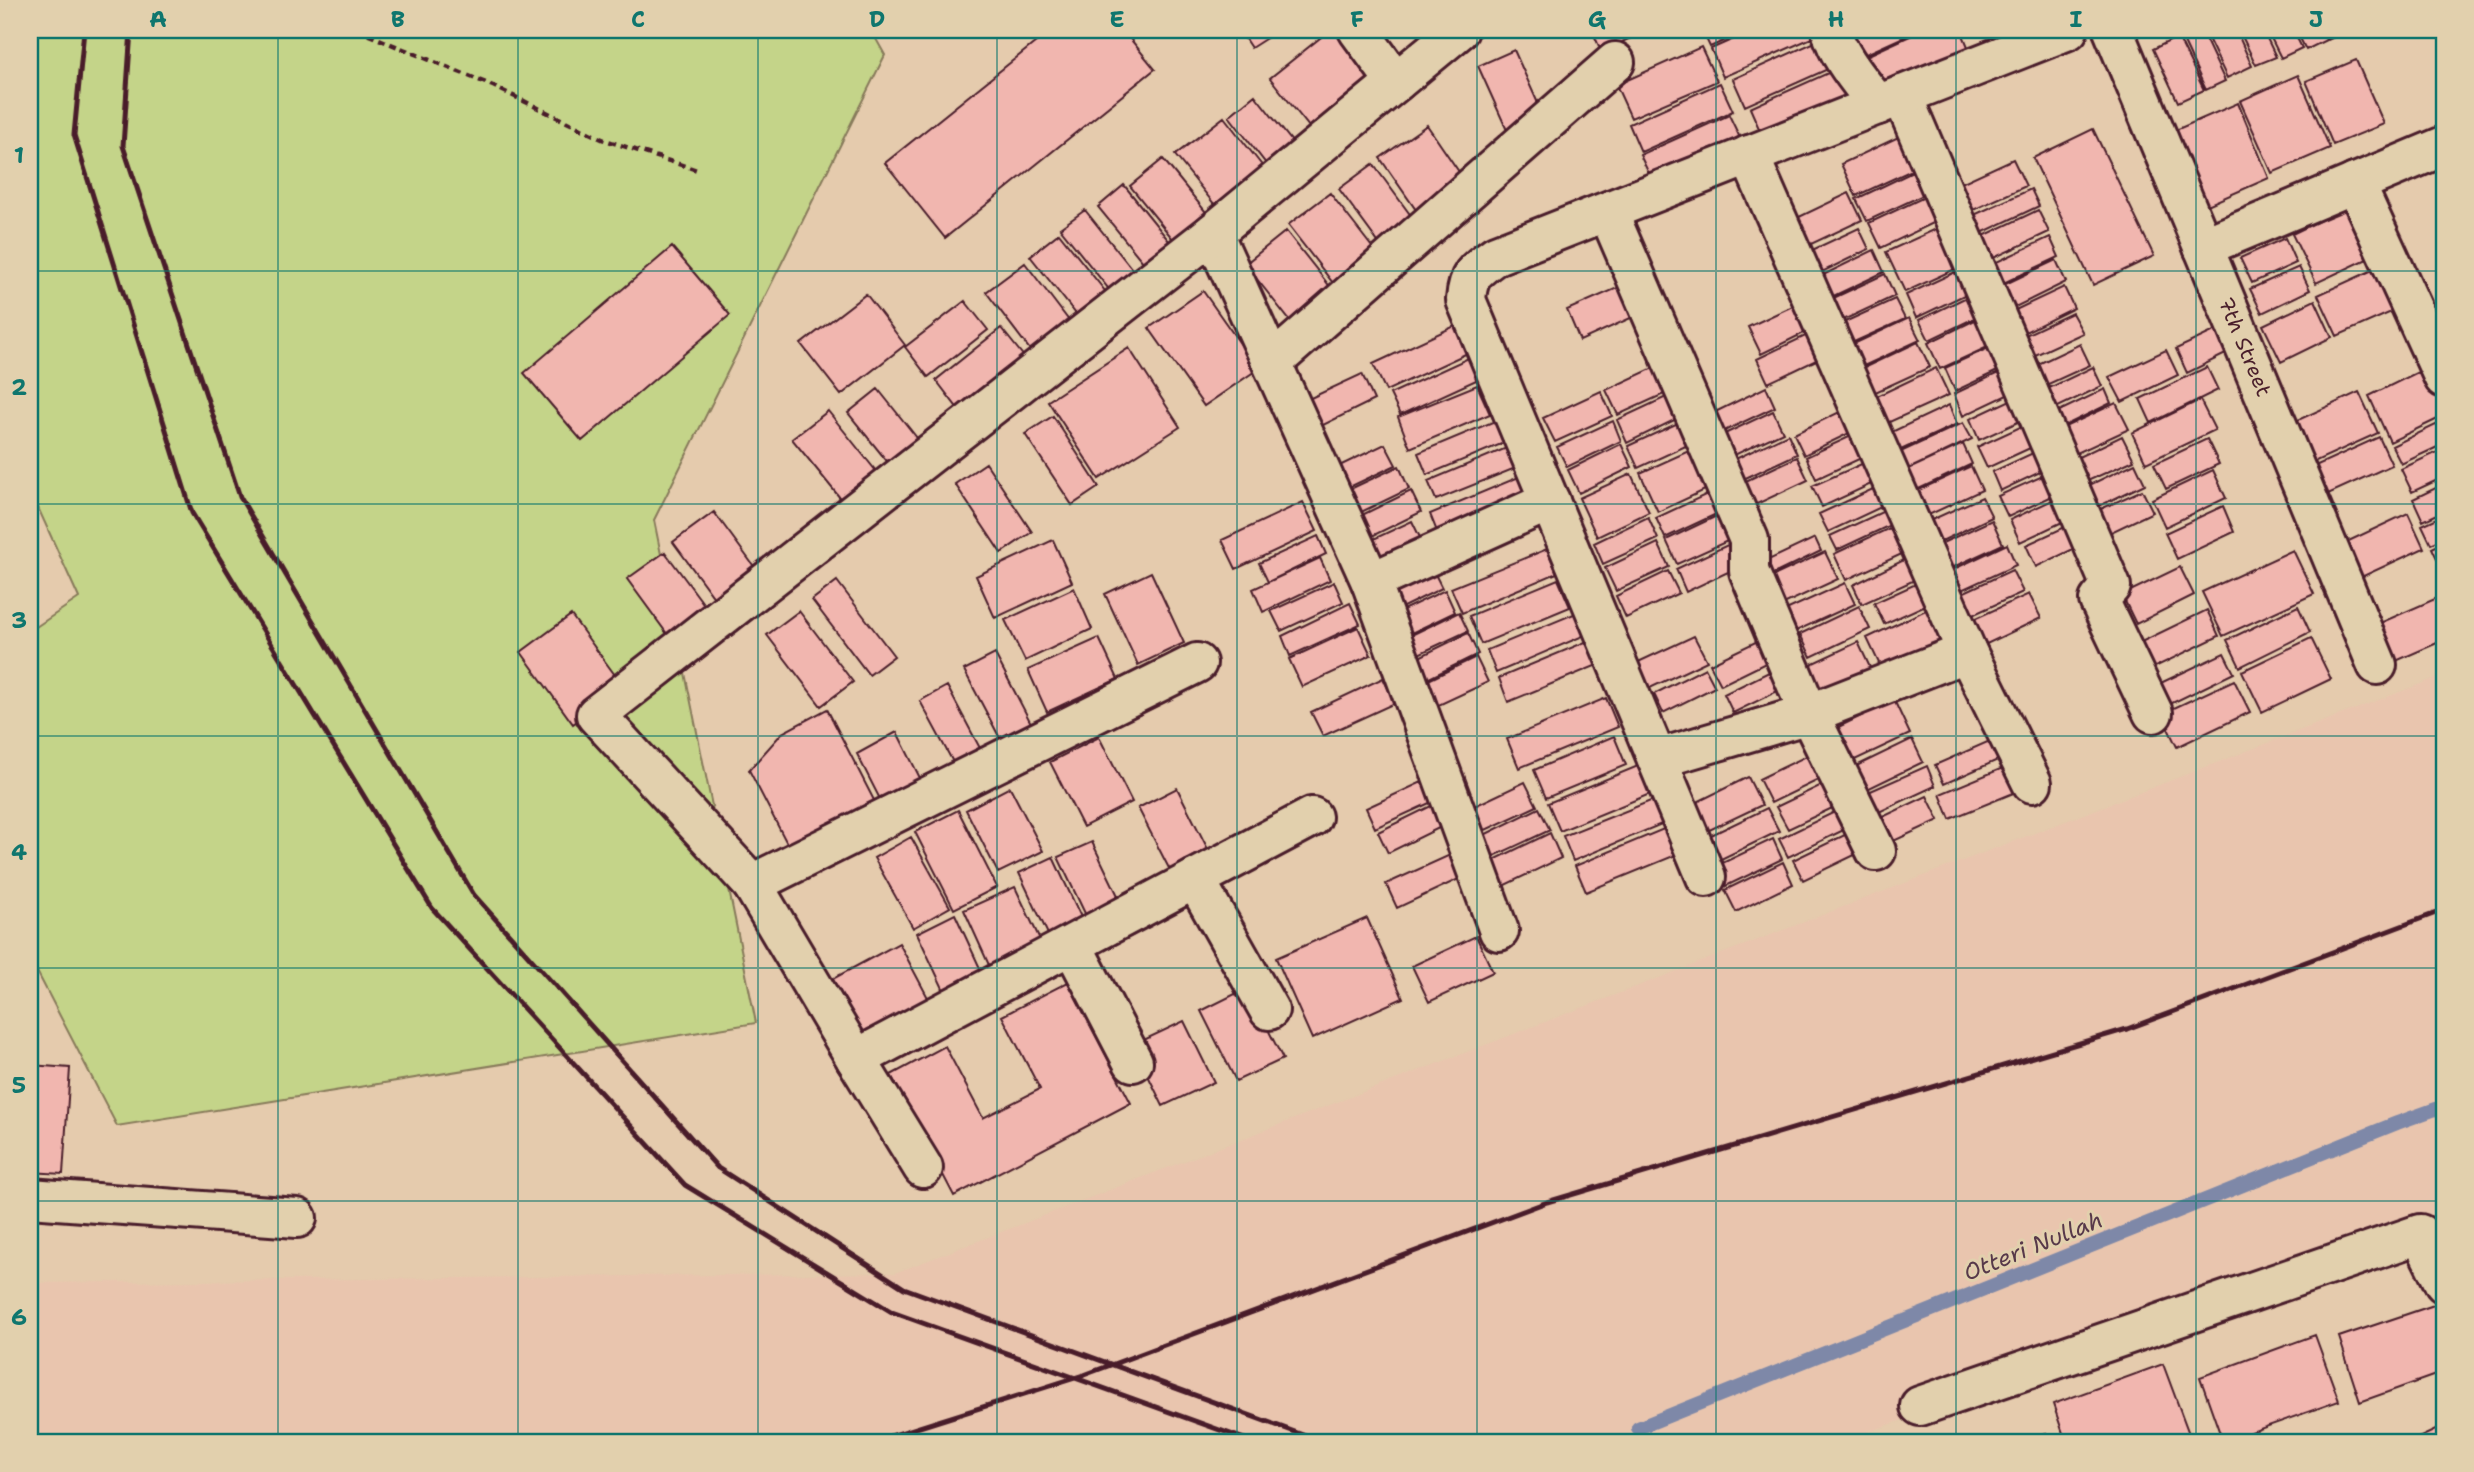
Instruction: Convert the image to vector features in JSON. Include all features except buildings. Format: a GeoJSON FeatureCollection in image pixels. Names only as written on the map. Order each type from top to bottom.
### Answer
{"type":"FeatureCollection","features":[{"type":"Feature","properties":{"kind":"street"},"geometry":{"type":"LineString","coordinates":[[1358,30],[1396,82]]}},
{"type":"Feature","properties":{"kind":"street"},"geometry":{"type":"LineString","coordinates":[[923,1167],[752,884],[596,715],[1213,233],[1460,30]]}},
{"type":"Feature","properties":{"kind":"street"},"geometry":{"type":"LineString","coordinates":[[1831,30],[1847,64],[1890,100],[2111,586],[2099,600],[2153,713]]}},
{"type":"Feature","properties":{"kind":"street"},"geometry":{"type":"LineString","coordinates":[[1706,877],[1466,300],[1467,283],[1479,267],[1496,255],[2068,30]]}},
{"type":"Feature","properties":{"kind":"street","name":"7th Street"},"geometry":{"type":"LineString","coordinates":[[2113,30],[2377,665]]}},
{"type":"Feature","properties":{"kind":"street"},"geometry":{"type":"LineString","coordinates":[[1273,362],[1615,62]]}},
{"type":"Feature","properties":{"kind":"street"},"geometry":{"type":"LineString","coordinates":[[2203,247],[2444,146]]}},
{"type":"Feature","properties":{"kind":"street"},"geometry":{"type":"LineString","coordinates":[[1749,155],[1967,652],[2032,783]]}},
{"type":"Feature","properties":{"kind":"street"},"geometry":{"type":"LineString","coordinates":[[2355,183],[2444,377]]}},
{"type":"Feature","properties":{"kind":"street"},"geometry":{"type":"LineString","coordinates":[[1608,212],[1749,540],[1749,571],[1809,714],[1876,850]]}},
{"type":"Feature","properties":{"kind":"street"},"geometry":{"type":"LineString","coordinates":[[1213,233],[1371,582],[1499,931]]}},
{"type":"Feature","properties":{"kind":"street"},"geometry":{"type":"LineString","coordinates":[[1371,582],[1550,501]]}},
{"type":"Feature","properties":{"kind":"street"},"geometry":{"type":"LineString","coordinates":[[1657,759],[1809,714],[1967,652]]}},
{"type":"Feature","properties":{"kind":"street"},"geometry":{"type":"LineString","coordinates":[[752,884],[1197,663]]}},
{"type":"Feature","properties":{"kind":"street"},"geometry":{"type":"LineString","coordinates":[[856,1059],[1312,817]]}},
{"type":"Feature","properties":{"kind":"street"},"geometry":{"type":"LineString","coordinates":[[1195,880],[1269,1010]]}},
{"type":"Feature","properties":{"kind":"street"},"geometry":{"type":"LineString","coordinates":[[1072,945],[1133,1062]]}},
{"type":"Feature","properties":{"kind":"street"},"geometry":{"type":"LineString","coordinates":[[30,1198],[297,1218]]}},
{"type":"Feature","properties":{"kind":"street"},"geometry":{"type":"LineString","coordinates":[[1920,1405],[2420,1234],[2444,1283]]}},
{"type":"Feature","properties":{"kind":"path"},"geometry":{"type":"LineString","coordinates":[[357,30],[493,86],[602,139],[700,171]]}},
{"type":"Feature","properties":{"kind":"shaded area"},"geometry":{"type":"Polygon","coordinates":[[[2444,675],[2444,1237],[1838,1442],[30,1442],[30,1283],[895,1273],[2444,675]]]}},
{"type":"Feature","properties":{"kind":"green space"},"geometry":{"type":"Polygon","coordinates":[[[30,30],[871,30],[885,55],[654,520],[756,1023],[117,1126],[30,958],[30,631],[79,598],[30,490],[30,30]]]}},
{"type":"Feature","properties":{"kind":"waterway","name":"Otteri Nullah"},"geometry":{"type":"LineString","coordinates":[[1638,1428],[2444,1106]]}},
{"type":"Feature","properties":{"kind":"railway"},"geometry":{"type":"LineString","coordinates":[[84,30],[74,135],[192,513],[432,908],[685,1185],[892,1312],[1253,1442]]}},
{"type":"Feature","properties":{"kind":"railway"},"geometry":{"type":"LineString","coordinates":[[131,30],[123,146],[240,497],[474,895],[718,1168],[904,1288],[1322,1442]]}},
{"type":"Feature","properties":{"kind":"railway"},"geometry":{"type":"LineString","coordinates":[[872,1442],[1084,1375],[1547,1202],[2127,1029],[2444,910]]}}]}
